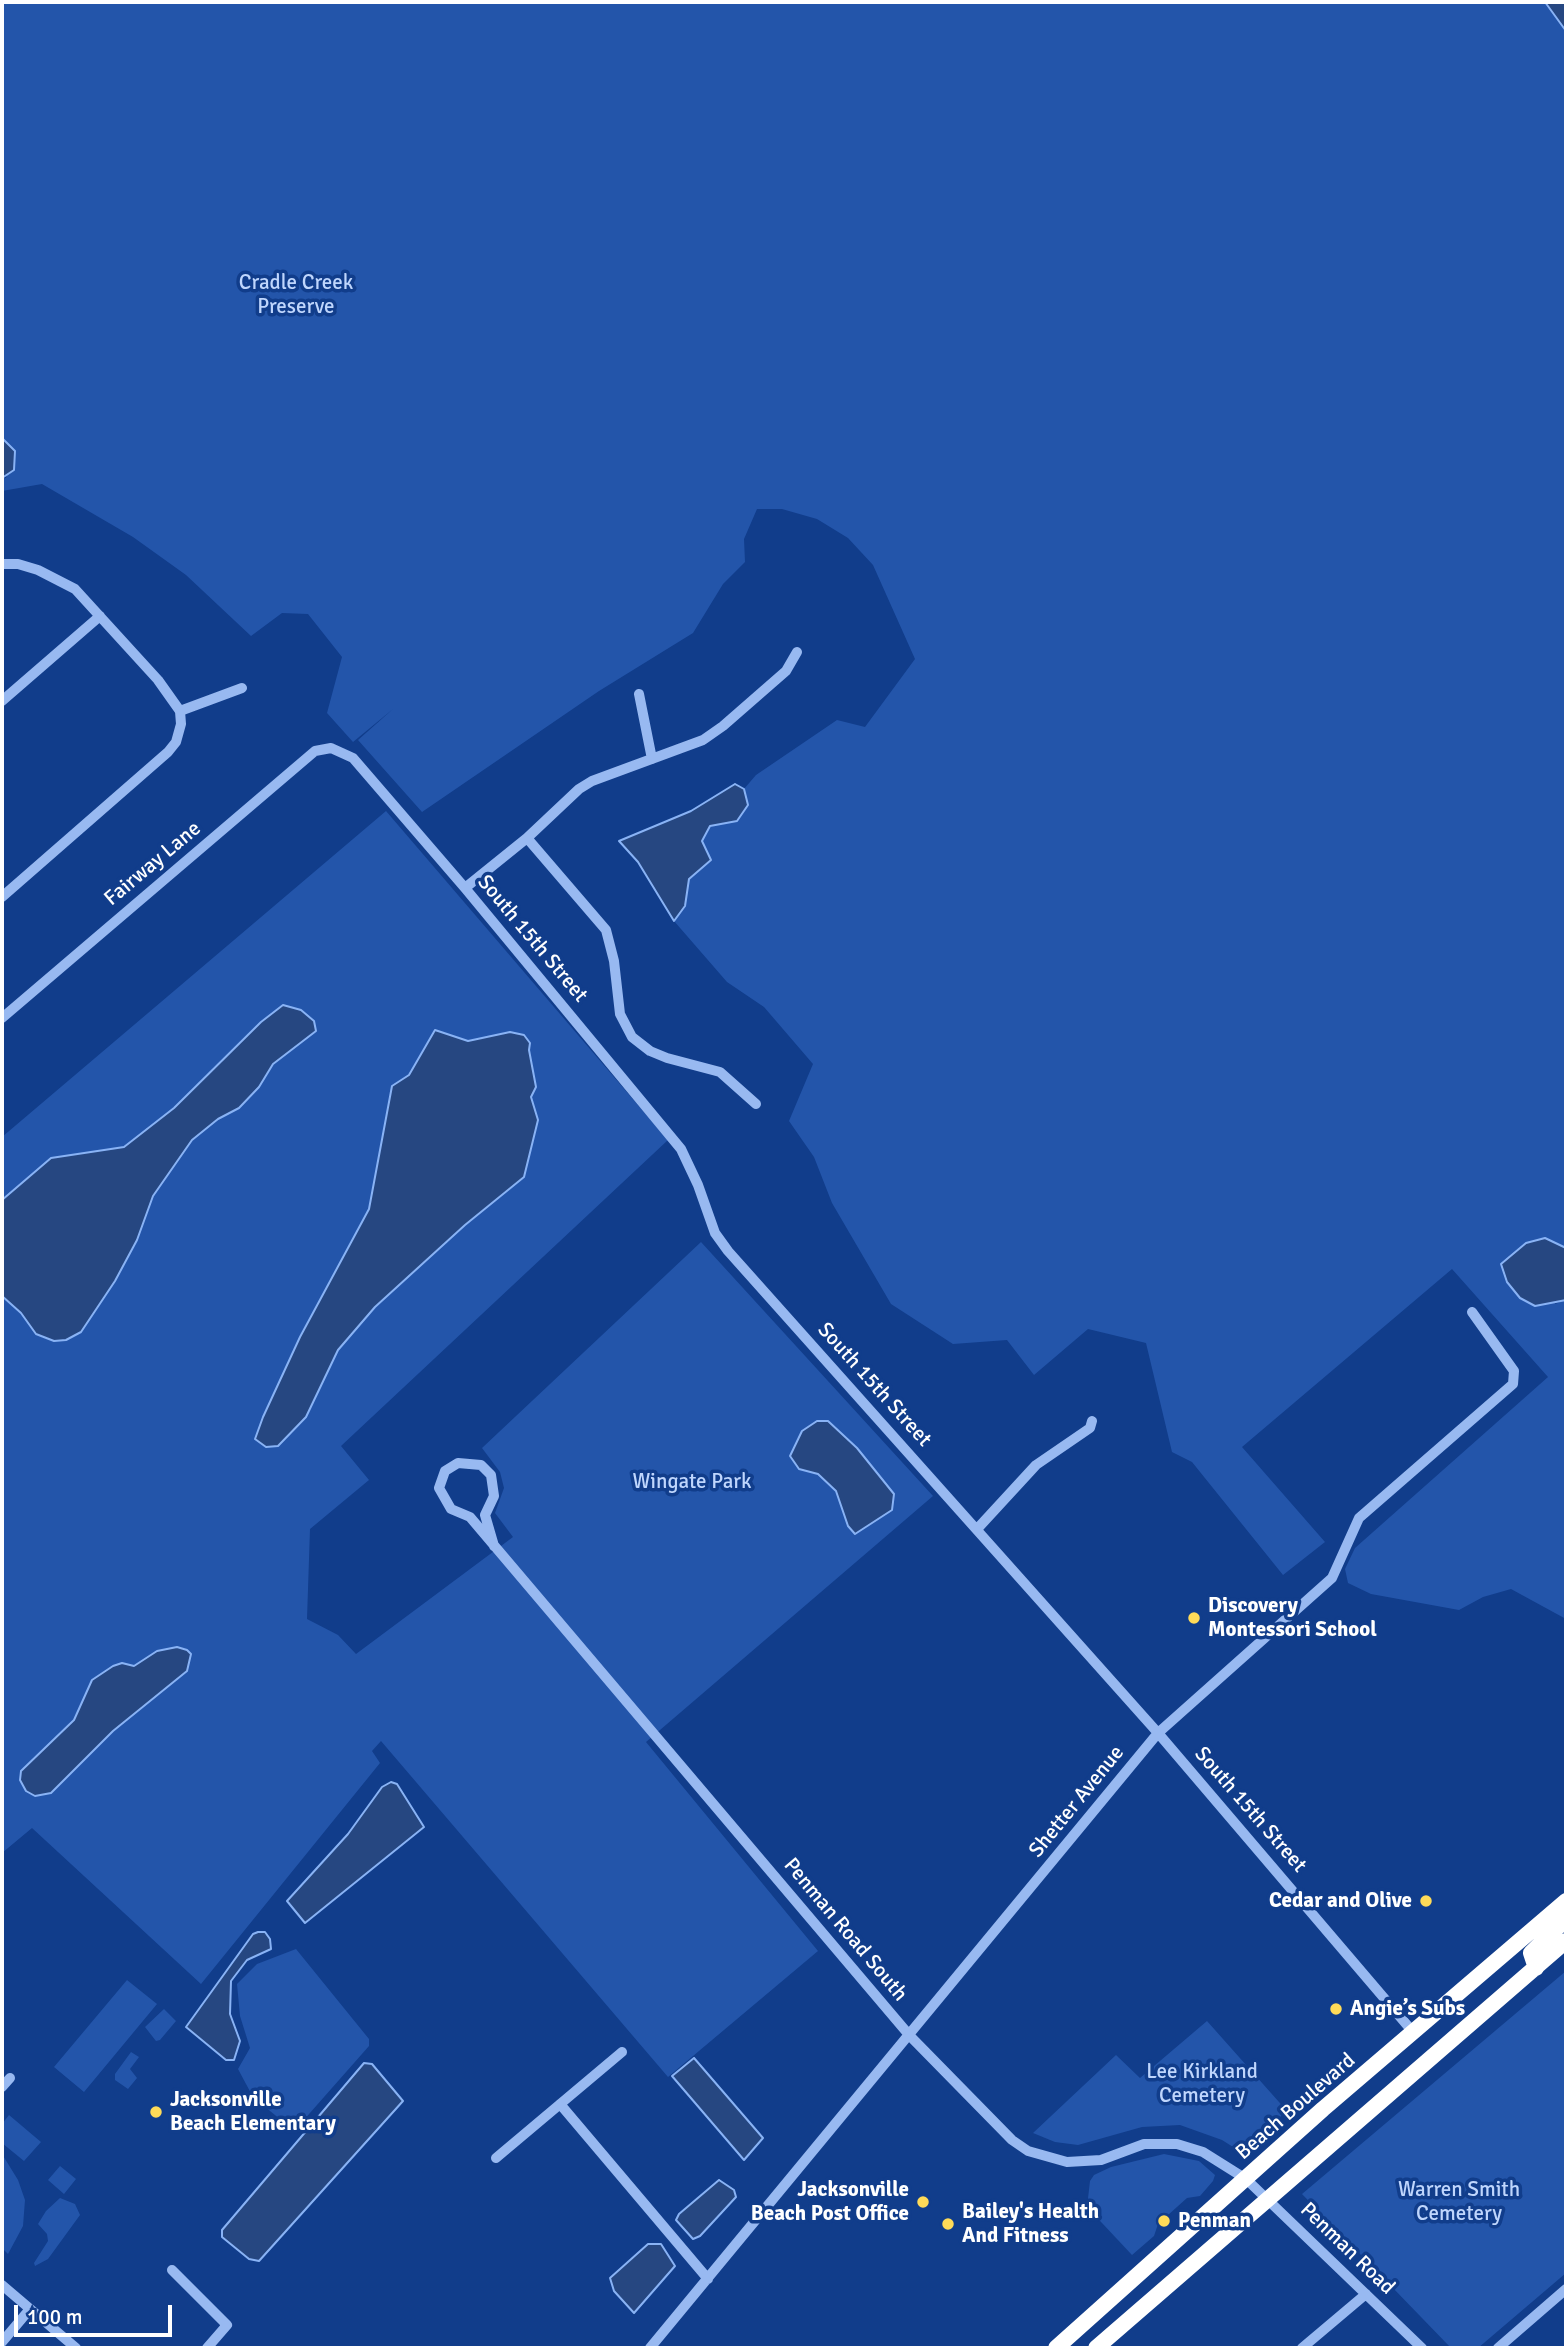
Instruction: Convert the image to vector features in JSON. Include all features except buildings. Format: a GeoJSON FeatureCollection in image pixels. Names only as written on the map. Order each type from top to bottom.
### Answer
{"type":"FeatureCollection","features":[{"type":"Feature","properties":{"kind":"highway","name":"Beach Boulevard"},"geometry":{"type":"LineString","coordinates":[[1056,2348],[1413,2032],[1566,1901]]}},
{"type":"Feature","properties":{"kind":"highway"},"geometry":{"type":"LineString","coordinates":[[1536,1968],[1531,1953],[1566,1919]]}},
{"type":"Feature","properties":{"kind":"highway"},"geometry":{"type":"LineString","coordinates":[[1096,2348],[1266,2198],[1566,1941]]}},
{"type":"Feature","properties":{"kind":"street"},"geometry":{"type":"LineString","coordinates":[[2,564],[18,564],[58,578],[75,589],[158,680],[180,711],[179,733],[169,752],[2,897]]}},
{"type":"Feature","properties":{"kind":"street"},"geometry":{"type":"LineString","coordinates":[[2,701],[100,616]]}},
{"type":"Feature","properties":{"kind":"street"},"geometry":{"type":"LineString","coordinates":[[465,888],[527,838],[579,789],[703,740],[723,726],[786,671],[797,652]]}},
{"type":"Feature","properties":{"kind":"street"},"geometry":{"type":"LineString","coordinates":[[180,711],[242,688]]}},
{"type":"Feature","properties":{"kind":"street"},"geometry":{"type":"LineString","coordinates":[[639,694],[652,759]]}},
{"type":"Feature","properties":{"kind":"street","name":"South 15th Street"},"geometry":{"type":"LineString","coordinates":[[334,749],[353,758],[465,888],[681,1149],[698,1185],[715,1233],[728,1251],[978,1528],[1158,1733],[1413,2032]]}},
{"type":"Feature","properties":{"kind":"street","name":"Fairway Lane"},"geometry":{"type":"LineString","coordinates":[[2,1018],[316,751],[334,749]]}},
{"type":"Feature","properties":{"kind":"street"},"geometry":{"type":"LineString","coordinates":[[527,838],[606,930],[614,961],[620,1014],[632,1037],[650,1051],[667,1058],[720,1072],[756,1104]]}},
{"type":"Feature","properties":{"kind":"street","name":"Shetter Avenue"},"geometry":{"type":"LineString","coordinates":[[650,2348],[1158,1733],[1332,1578],[1359,1518],[1513,1384],[1514,1371],[1472,1312]]}},
{"type":"Feature","properties":{"kind":"street"},"geometry":{"type":"LineString","coordinates":[[978,1528],[1036,1465],[1090,1428],[1092,1421]]}},
{"type":"Feature","properties":{"kind":"street","name":"Penman Road South"},"geometry":{"type":"LineString","coordinates":[[495,1546],[486,1522],[487,1505],[494,1496],[491,1475],[481,1465],[458,1463],[445,1471],[439,1488],[451,1509],[470,1517],[910,2036],[1004,2132],[1028,2151],[1067,2162],[1101,2160],[1144,2144],[1177,2144],[1203,2151],[1246,2179]]}},
{"type":"Feature","properties":{"kind":"street"},"geometry":{"type":"LineString","coordinates":[[459,1514],[471,1514],[487,1505]]}},
{"type":"Feature","properties":{"kind":"street"},"geometry":{"type":"LineString","coordinates":[[496,2158],[622,2052]]}},
{"type":"Feature","properties":{"kind":"street"},"geometry":{"type":"LineString","coordinates":[[2,2087],[10,2078]]}},
{"type":"Feature","properties":{"kind":"street"},"geometry":{"type":"LineString","coordinates":[[561,2104],[708,2279]]}},
{"type":"Feature","properties":{"kind":"street","name":"Penman Road"},"geometry":{"type":"LineString","coordinates":[[1246,2179],[1422,2348]]}},
{"type":"Feature","properties":{"kind":"street"},"geometry":{"type":"LineString","coordinates":[[172,2270],[227,2325],[210,2347]]}},
{"type":"Feature","properties":{"kind":"street"},"geometry":{"type":"LineString","coordinates":[[2,2285],[76,2348]]}},
{"type":"Feature","properties":{"kind":"street"},"geometry":{"type":"LineString","coordinates":[[1498,2348],[1566,2289]]}},
{"type":"Feature","properties":{"kind":"street"},"geometry":{"type":"LineString","coordinates":[[1302,2348],[1366,2294]]}},
{"type":"Feature","properties":{"kind":"street"},"geometry":{"type":"LineString","coordinates":[[2,2342],[30,2309]]}},
{"type":"Feature","properties":{"kind":"green space","name":"Cradle Creek Preserve"},"geometry":{"type":"Polygon","coordinates":[[[2,2],[1545,2],[1566,31],[1566,1248],[1545,1238],[1555,1304],[1566,1300],[1566,1619],[1511,1589],[1483,1597],[1459,1610],[1371,1594],[1348,1583],[1345,1569],[1355,1548],[1548,1377],[1452,1269],[1242,1447],[1325,1542],[1283,1575],[1192,1462],[1172,1452],[1146,1343],[1088,1329],[1034,1375],[1007,1340],[953,1344],[891,1304],[832,1203],[814,1157],[789,1121],[813,1064],[764,1007],[727,982],[674,921],[685,906],[689,879],[711,861],[702,841],[710,826],[737,821],[748,805],[744,789],[756,775],[837,720],[865,727],[915,659],[873,565],[848,538],[817,519],[782,509],[757,509],[744,539],[745,562],[723,584],[693,633],[599,691],[422,812],[358,740],[393,709],[353,742],[327,713],[342,657],[308,614],[282,613],[251,636],[186,575],[133,537],[42,484],[2,491],[2,478],[6,478],[15,451],[2,438],[2,2]]]}},
{"type":"Feature","properties":{"kind":"green space","name":"Wingate Park"},"geometry":{"type":"Polygon","coordinates":[[[386,811],[668,1140],[341,1446],[369,1480],[310,1529],[307,1619],[338,1635],[356,1654],[513,1537],[495,1513],[504,1488],[500,1472],[482,1448],[701,1242],[933,1496],[646,1742],[818,1951],[668,2077],[381,1741],[372,1751],[380,1763],[201,1984],[32,1828],[2,1853],[2,1137],[386,811]]]}},
{"type":"Feature","properties":{"kind":"green space"},"geometry":{"type":"Polygon","coordinates":[[[296,1949],[369,2039],[369,2046],[302,2122],[292,2129],[253,2097],[238,2069],[250,2048],[240,2016],[237,1984],[257,1964],[296,1949]]]}},
{"type":"Feature","properties":{"kind":"green space","name":"Warren Smith Cemetery"},"geometry":{"type":"Polygon","coordinates":[[[1566,1971],[1566,2273],[1478,2348],[1451,2348],[1302,2194],[1566,1971]]]}},
{"type":"Feature","properties":{"kind":"green space"},"geometry":{"type":"Polygon","coordinates":[[[127,1980],[157,2004],[84,2092],[54,2067],[127,1980]]]}},
{"type":"Feature","properties":{"kind":"green space"},"geometry":{"type":"Polygon","coordinates":[[[164,2009],[176,2021],[160,2040],[156,2041],[145,2027],[164,2009]]]}},
{"type":"Feature","properties":{"kind":"green space","name":"Lee Kirkland Cemetery"},"geometry":{"type":"Polygon","coordinates":[[[1207,2021],[1287,2111],[1241,2152],[1222,2140],[1180,2125],[1142,2127],[1078,2145],[1055,2142],[1033,2133],[1116,2055],[1140,2078],[1207,2021]]]}},
{"type":"Feature","properties":{"kind":"green space"},"geometry":{"type":"Polygon","coordinates":[[[131,2052],[139,2057],[130,2069],[137,2078],[128,2089],[115,2080],[115,2074],[131,2052]]]}},
{"type":"Feature","properties":{"kind":"green space"},"geometry":{"type":"Polygon","coordinates":[[[9,2115],[41,2142],[24,2161],[2,2143],[2,2124],[9,2115]]]}},
{"type":"Feature","properties":{"kind":"green space"},"geometry":{"type":"Polygon","coordinates":[[[2,2154],[18,2180],[25,2200],[23,2226],[8,2254],[2,2248],[2,2154]]]}},
{"type":"Feature","properties":{"kind":"green space"},"geometry":{"type":"Polygon","coordinates":[[[1164,2154],[1199,2161],[1215,2175],[1200,2196],[1187,2198],[1158,2224],[1154,2236],[1132,2255],[1087,2207],[1090,2181],[1094,2175],[1111,2167],[1164,2154]]]}},
{"type":"Feature","properties":{"kind":"green space"},"geometry":{"type":"Polygon","coordinates":[[[60,2166],[76,2179],[64,2194],[48,2180],[60,2166]]]}},
{"type":"Feature","properties":{"kind":"green space"},"geometry":{"type":"Polygon","coordinates":[[[60,2198],[75,2204],[80,2215],[48,2259],[35,2266],[34,2263],[48,2241],[47,2234],[38,2224],[46,2211],[60,2198]]]}},
{"type":"Feature","properties":{"kind":"shaded area"},"geometry":{"type":"Polygon","coordinates":[[[1545,2],[1566,2],[1566,31],[1545,2]]]}},
{"type":"Feature","properties":{"kind":"shaded area"},"geometry":{"type":"Polygon","coordinates":[[[2,438],[15,451],[14,470],[2,478],[2,438]]]}},
{"type":"Feature","properties":{"kind":"shaded area"},"geometry":{"type":"Polygon","coordinates":[[[735,784],[744,789],[748,805],[737,821],[710,826],[702,841],[711,860],[689,879],[685,906],[674,921],[638,862],[619,841],[691,811],[735,784]]]}},
{"type":"Feature","properties":{"kind":"shaded area"},"geometry":{"type":"Polygon","coordinates":[[[283,1005],[301,1010],[314,1021],[316,1031],[273,1064],[259,1087],[239,1108],[218,1119],[192,1140],[153,1196],[137,1240],[115,1281],[81,1332],[66,1340],[54,1341],[36,1334],[21,1313],[2,1296],[2,1200],[51,1158],[124,1147],[174,1108],[261,1022],[283,1005]]]}},
{"type":"Feature","properties":{"kind":"shaded area"},"geometry":{"type":"Polygon","coordinates":[[[435,1030],[468,1041],[510,1032],[524,1035],[530,1043],[536,1087],[531,1097],[538,1120],[524,1177],[465,1225],[375,1307],[338,1350],[306,1417],[278,1446],[266,1447],[255,1439],[263,1417],[300,1337],[369,1209],[392,1086],[409,1075],[435,1030]]]}},
{"type":"Feature","properties":{"kind":"shaded area"},"geometry":{"type":"Polygon","coordinates":[[[1545,1238],[1566,1248],[1566,1300],[1535,1306],[1520,1298],[1507,1282],[1501,1264],[1526,1243],[1545,1238]]]}},
{"type":"Feature","properties":{"kind":"shaded area"},"geometry":{"type":"Polygon","coordinates":[[[817,1421],[828,1421],[857,1448],[894,1494],[892,1510],[855,1534],[848,1526],[836,1491],[818,1474],[799,1469],[790,1456],[802,1431],[817,1421]]]}},
{"type":"Feature","properties":{"kind":"shaded area"},"geometry":{"type":"Polygon","coordinates":[[[177,1647],[191,1654],[187,1671],[113,1731],[51,1793],[35,1796],[26,1791],[20,1780],[21,1771],[74,1720],[92,1680],[113,1666],[122,1663],[134,1666],[157,1651],[177,1647]]]}},
{"type":"Feature","properties":{"kind":"shaded area"},"geometry":{"type":"Polygon","coordinates":[[[391,1782],[397,1784],[424,1827],[305,1923],[287,1901],[348,1834],[382,1787],[391,1782]]]}},
{"type":"Feature","properties":{"kind":"shaded area"},"geometry":{"type":"Polygon","coordinates":[[[265,1932],[270,1939],[271,1949],[247,1960],[231,1981],[230,2014],[240,2041],[234,2060],[226,2060],[186,2027],[253,1934],[265,1932]]]}},
{"type":"Feature","properties":{"kind":"shaded area"},"geometry":{"type":"Polygon","coordinates":[[[694,2058],[763,2138],[744,2160],[672,2076],[694,2058]]]}},
{"type":"Feature","properties":{"kind":"shaded area"},"geometry":{"type":"Polygon","coordinates":[[[364,2063],[372,2064],[403,2101],[259,2261],[249,2259],[222,2237],[222,2230],[364,2063]]]}},
{"type":"Feature","properties":{"kind":"shaded area"},"geometry":{"type":"Polygon","coordinates":[[[719,2180],[734,2190],[736,2197],[700,2236],[693,2239],[676,2220],[679,2214],[719,2180]]]}},
{"type":"Feature","properties":{"kind":"shaded area"},"geometry":{"type":"Polygon","coordinates":[[[648,2244],[661,2244],[675,2266],[634,2313],[614,2291],[610,2278],[648,2244]]]}},
{"type":"Feature","properties":{"kind":"place","name":"Discovery Montessori School"},"geometry":{"type":"Point","coordinates":[1194,1618]}},
{"type":"Feature","properties":{"kind":"place","name":"Cedar and Olive"},"geometry":{"type":"Point","coordinates":[1426,1901]}},
{"type":"Feature","properties":{"kind":"place","name":"Angie’s Subs"},"geometry":{"type":"Point","coordinates":[1336,2009]}},
{"type":"Feature","properties":{"kind":"place","name":"Jacksonville Beach Elementary"},"geometry":{"type":"Point","coordinates":[156,2112]}},
{"type":"Feature","properties":{"kind":"place","name":"Jacksonville Beach Post Office"},"geometry":{"type":"Point","coordinates":[923,2202]}},
{"type":"Feature","properties":{"kind":"place","name":"Penman"},"geometry":{"type":"Point","coordinates":[1164,2221]}},
{"type":"Feature","properties":{"kind":"place","name":"Bailey's Health And Fitness"},"geometry":{"type":"Point","coordinates":[948,2224]}}]}
